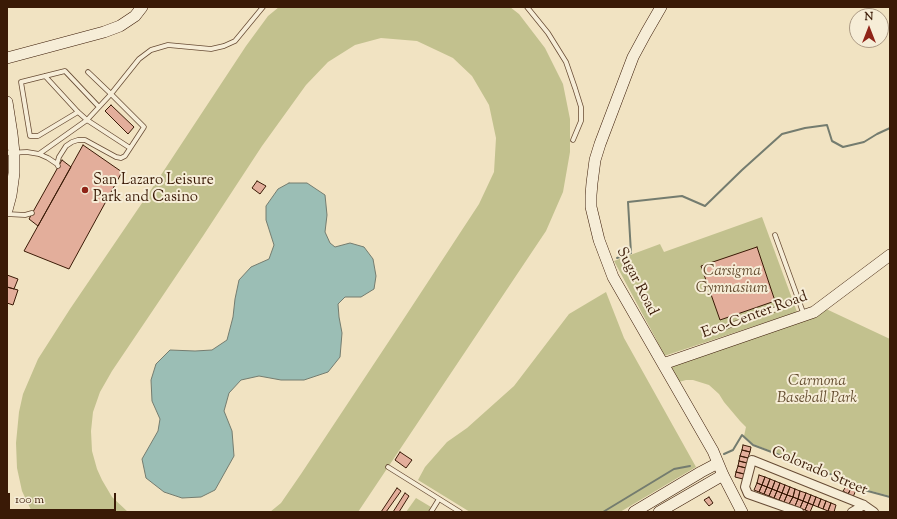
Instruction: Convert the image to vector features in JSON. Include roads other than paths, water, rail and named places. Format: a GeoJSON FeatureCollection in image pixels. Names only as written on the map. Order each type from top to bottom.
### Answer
{"type":"FeatureCollection","features":[{"type":"Feature","properties":{"kind":"street"},"geometry":{"type":"LineString","coordinates":[[7,58],[104,32],[120,26],[135,16],[142,7]]}},
{"type":"Feature","properties":{"kind":"street","name":"Sugar Road"},"geometry":{"type":"LineString","coordinates":[[661,7],[633,58],[600,144],[595,160],[590,195],[591,207],[599,240],[613,277],[713,451],[723,475],[742,512]]}},
{"type":"Feature","properties":{"kind":"street"},"geometry":{"type":"LineString","coordinates":[[7,102],[12,134],[11,153],[14,173],[7,210]]}},
{"type":"Feature","properties":{"kind":"street","name":"Eco-Center Road"},"geometry":{"type":"LineString","coordinates":[[663,364],[814,312],[890,255]]}},
{"type":"Feature","properties":{"kind":"street","name":"Colorado Street"},"geometry":{"type":"LineString","coordinates":[[799,512],[748,494],[745,487],[752,460],[864,505],[874,512]]}},
{"type":"Feature","properties":{"kind":"street"},"geometry":{"type":"LineString","coordinates":[[634,512],[701,472],[718,464]]}},
{"type":"Feature","properties":{"kind":"street"},"geometry":{"type":"LineString","coordinates":[[659,512],[723,475]]}},
{"type":"Feature","properties":{"kind":"street"},"geometry":{"type":"LineString","coordinates":[[852,512],[864,505]]}},
{"type":"Feature","properties":{"kind":"lane"},"geometry":{"type":"LineString","coordinates":[[39,154],[87,120],[111,94],[139,59],[151,50],[168,45],[211,48],[224,46],[235,41],[263,7]]}},
{"type":"Feature","properties":{"kind":"lane"},"geometry":{"type":"LineString","coordinates":[[527,7],[548,33],[566,62],[575,88],[581,107],[581,121],[573,140]]}},
{"type":"Feature","properties":{"kind":"lane"},"geometry":{"type":"LineString","coordinates":[[78,112],[38,136],[30,136],[21,82],[65,71],[99,107]]}},
{"type":"Feature","properties":{"kind":"lane"},"geometry":{"type":"LineString","coordinates":[[11,153],[27,152],[39,154],[58,165],[59,157],[66,146],[78,140],[85,140],[116,157],[121,158],[125,156],[144,127],[88,72]]}},
{"type":"Feature","properties":{"kind":"lane"},"geometry":{"type":"LineString","coordinates":[[44,76],[87,120],[130,148]]}},
{"type":"Feature","properties":{"kind":"lane"},"geometry":{"type":"LineString","coordinates":[[7,214],[32,214]]}},
{"type":"Feature","properties":{"kind":"lane"},"geometry":{"type":"LineString","coordinates":[[775,235],[804,315]]}},
{"type":"Feature","properties":{"kind":"lane"},"geometry":{"type":"LineString","coordinates":[[714,331],[799,301]]}},
{"type":"Feature","properties":{"kind":"lane"},"geometry":{"type":"LineString","coordinates":[[388,467],[460,512]]}},
{"type":"Feature","properties":{"kind":"lane"},"geometry":{"type":"LineString","coordinates":[[431,512],[439,499]]}},
{"type":"Feature","properties":{"kind":"water"},"geometry":{"type":"Polygon","coordinates":[[[289,183],[307,183],[325,195],[327,215],[325,232],[330,243],[335,247],[350,243],[364,247],[373,259],[376,276],[374,289],[361,297],[345,297],[338,304],[342,333],[340,357],[328,372],[304,380],[281,380],[259,376],[241,380],[229,393],[224,411],[232,431],[234,456],[215,490],[201,497],[182,498],[164,492],[146,478],[142,459],[158,431],[160,419],[152,401],[151,380],[156,364],[170,350],[212,350],[227,340],[233,317],[239,280],[251,267],[269,259],[274,245],[266,220],[266,206],[278,189],[289,183]]]}},
{"type":"Feature","properties":{"kind":"waterway"},"geometry":{"type":"LineString","coordinates":[[617,258],[631,253],[628,202],[682,196],[705,206],[782,134],[805,128],[827,125],[832,141],[843,147],[864,142],[890,128]]}},
{"type":"Feature","properties":{"kind":"waterway"},"geometry":{"type":"LineString","coordinates":[[724,454],[733,450],[742,435],[753,445],[835,476],[864,490],[890,497]]}},
{"type":"Feature","properties":{"kind":"waterway"},"geometry":{"type":"LineString","coordinates":[[603,512],[674,469],[690,466]]}},
{"type":"Feature","properties":{"kind":"place","name":"San Lazaro Leisure Park and Casino"},"geometry":{"type":"Point","coordinates":[85,190]}},
{"type":"Feature","properties":{"kind":"park label","name":"Carsigma Gymnasium"},"geometry":{"type":"Point","coordinates":[732,280]}},
{"type":"Feature","properties":{"kind":"park label","name":"Carmona Baseball Park"},"geometry":{"type":"Point","coordinates":[817,390]}}]}
